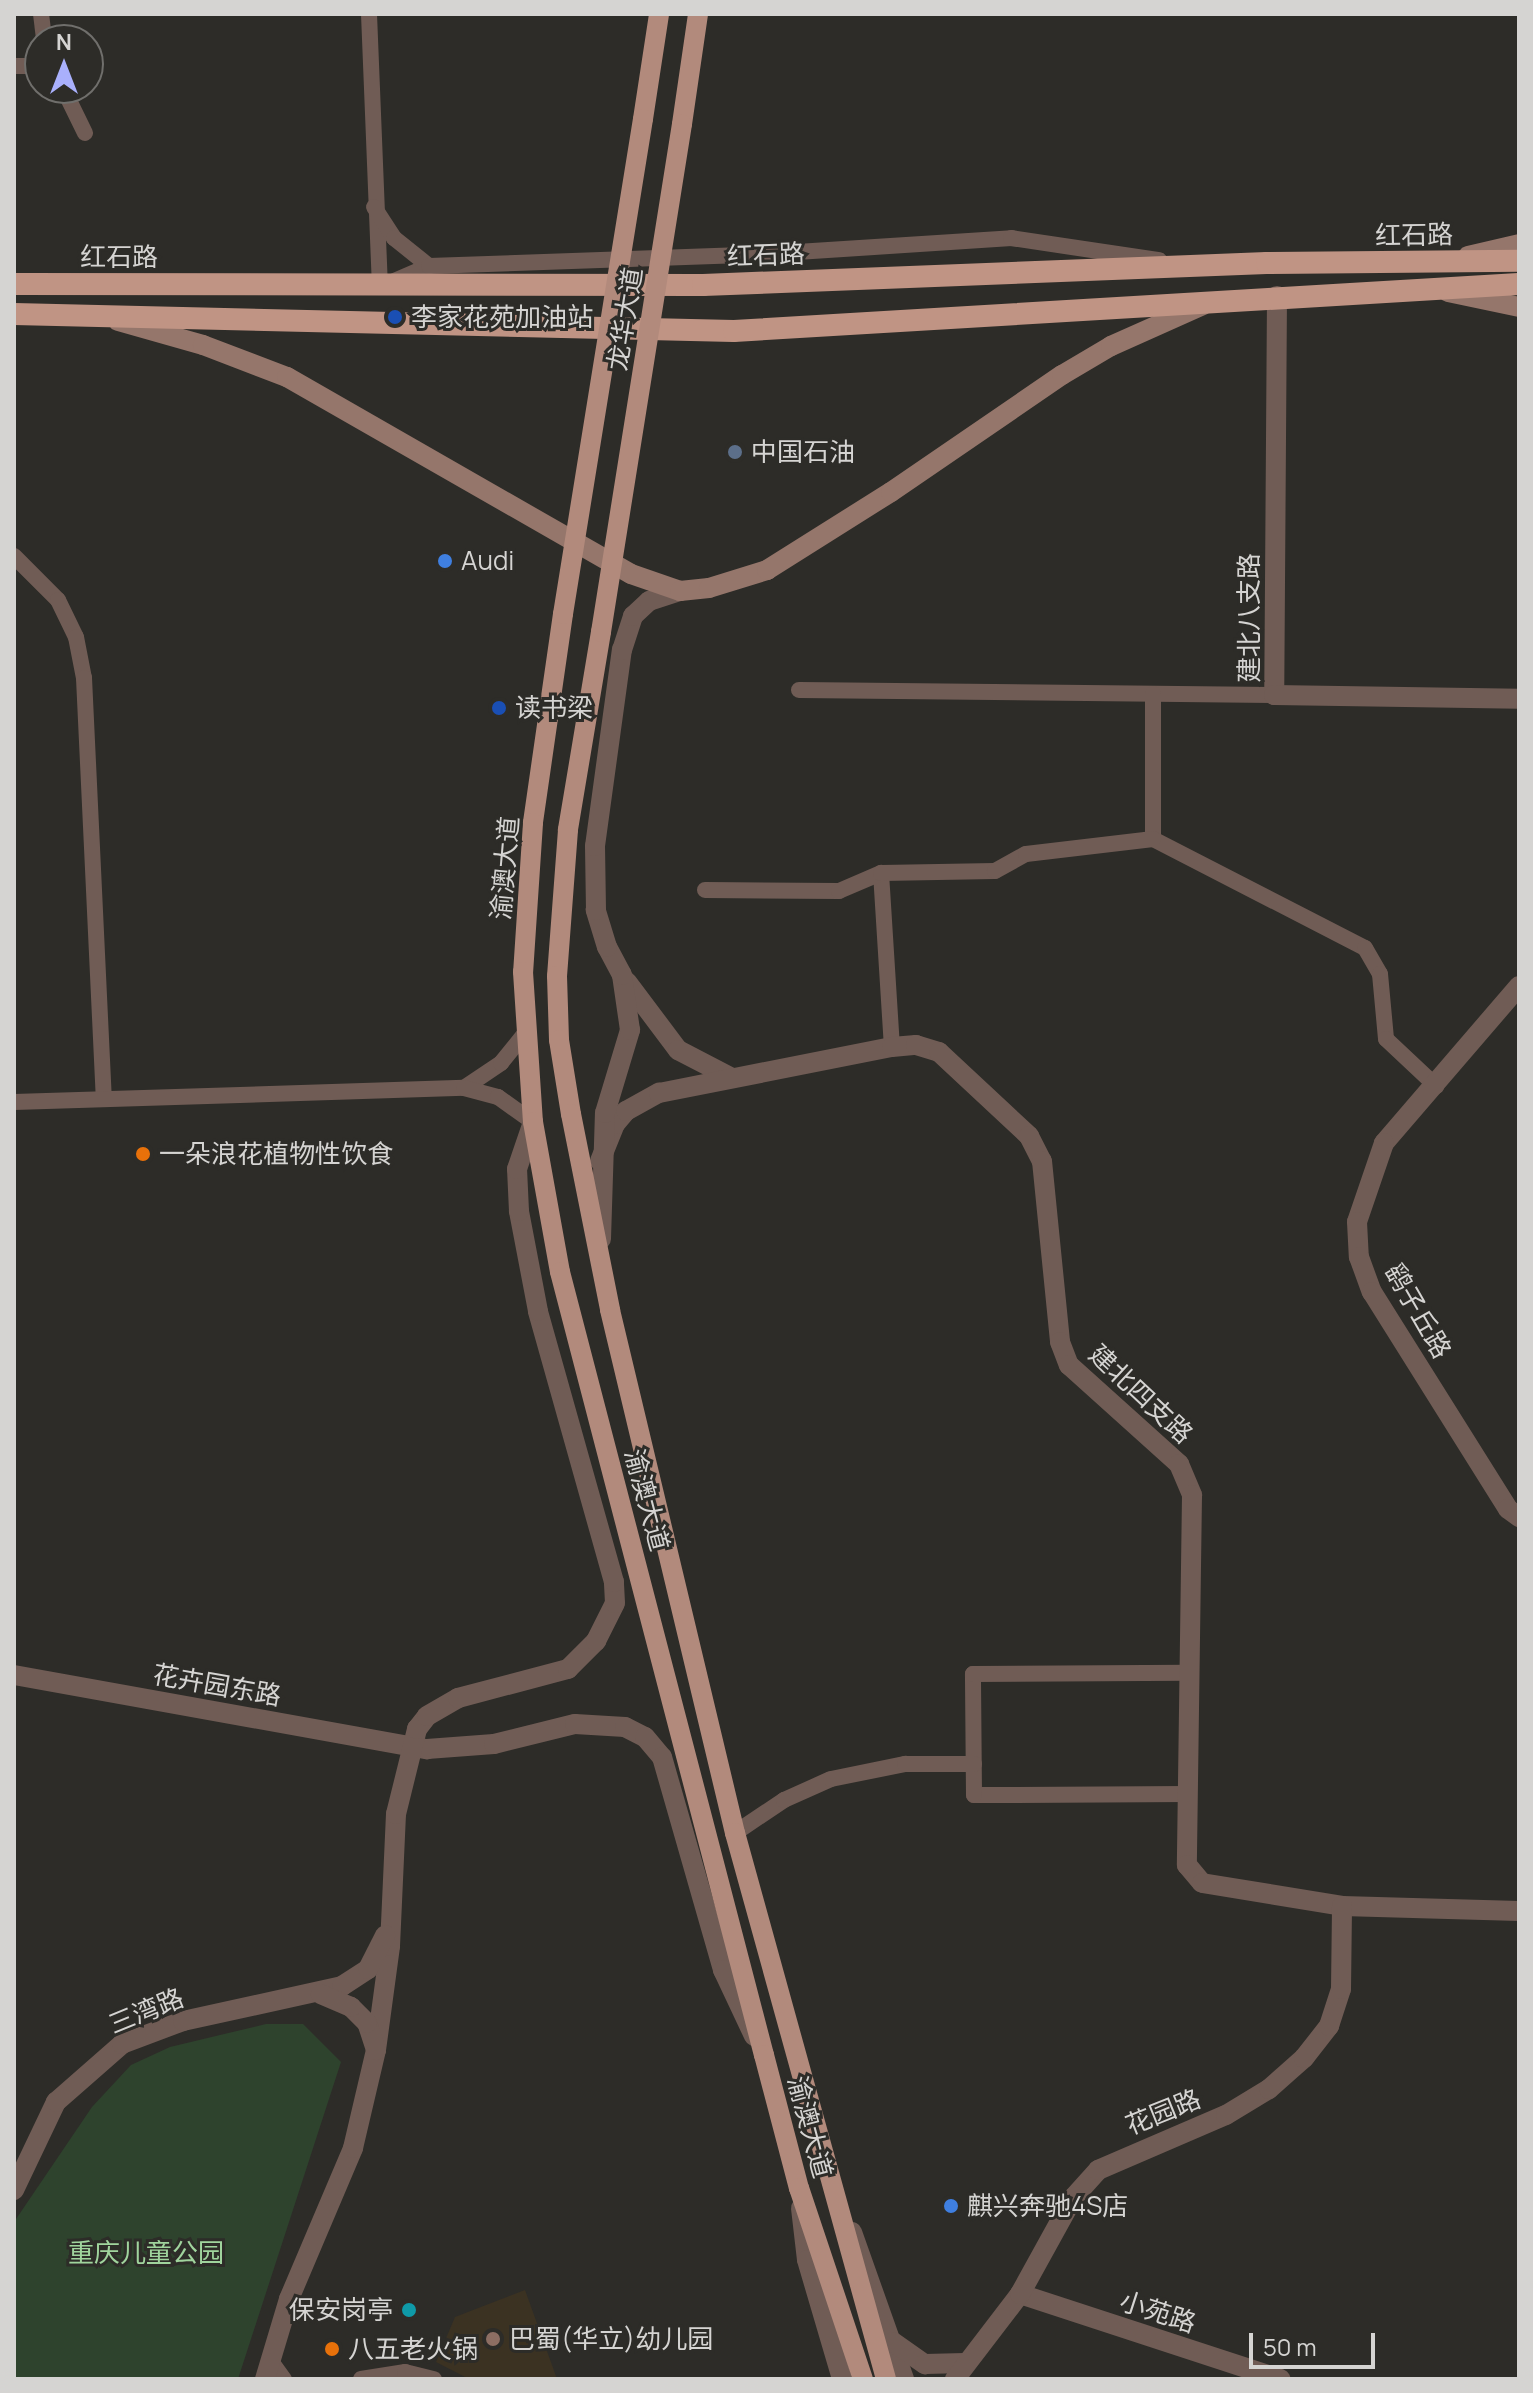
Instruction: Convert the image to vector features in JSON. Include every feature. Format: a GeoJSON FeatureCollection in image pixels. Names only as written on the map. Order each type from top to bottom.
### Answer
{"type":"FeatureCollection","features":[{"type":"Feature","properties":{"kind":"highway","name":"红石路"},"geometry":{"type":"LineString","coordinates":[[14,284],[380,287],[703,285],[1199,266],[1519,261]]}},
{"type":"Feature","properties":{"kind":"highway","name":"红石路"},"geometry":{"type":"LineString","coordinates":[[14,314],[734,331],[1277,296],[1519,284]]}},
{"type":"Feature","properties":{"kind":"main road","name":"龙华大道"},"geometry":{"type":"LineString","coordinates":[[563,614],[659,14]]}},
{"type":"Feature","properties":{"kind":"main road","name":"龙华大道"},"geometry":{"type":"LineString","coordinates":[[601,632],[698,14]]}},
{"type":"Feature","properties":{"kind":"main road"},"geometry":{"type":"LineString","coordinates":[[1439,263],[1519,244]]}},
{"type":"Feature","properties":{"kind":"main road"},"geometry":{"type":"LineString","coordinates":[[1428,288],[1519,307]]}},
{"type":"Feature","properties":{"kind":"main road","name":"红石路"},"geometry":{"type":"LineString","coordinates":[[105,318],[203,345],[287,377],[569,541],[631,574],[680,591],[709,588],[767,570],[891,492],[1062,375],[1111,346],[1214,300]]}},
{"type":"Feature","properties":{"kind":"main road","name":"渝澳大道"},"geometry":{"type":"LineString","coordinates":[[563,614],[533,823],[523,1036],[533,1122],[560,1272],[764,2055],[799,2188],[863,2379]]}},
{"type":"Feature","properties":{"kind":"main road","name":"渝澳大道"},"geometry":{"type":"LineString","coordinates":[[601,632],[568,830],[557,976],[561,1055],[602,1263],[735,1833],[886,2379]]}},
{"type":"Feature","properties":{"kind":"street"},"geometry":{"type":"LineString","coordinates":[[369,14],[374,207],[380,287],[429,266],[750,255],[1011,238],[1199,266]]}},
{"type":"Feature","properties":{"kind":"street"},"geometry":{"type":"LineString","coordinates":[[71,104],[85,133]]}},
{"type":"Feature","properties":{"kind":"street"},"geometry":{"type":"LineString","coordinates":[[374,207],[394,238],[429,266]]}},
{"type":"Feature","properties":{"kind":"street","name":"建北八支路"},"geometry":{"type":"LineString","coordinates":[[1277,296],[1274,695],[1519,699]]}},
{"type":"Feature","properties":{"kind":"street"},"geometry":{"type":"LineString","coordinates":[[14,556],[58,600],[76,637],[84,678],[104,1095]]}},
{"type":"Feature","properties":{"kind":"street"},"geometry":{"type":"LineString","coordinates":[[602,1263],[600,1161],[612,1083],[630,1030],[622,975],[596,910],[595,846],[622,650],[633,616],[649,601],[680,591]]}},
{"type":"Feature","properties":{"kind":"street"},"geometry":{"type":"LineString","coordinates":[[799,690],[1274,695]]}},
{"type":"Feature","properties":{"kind":"street"},"geometry":{"type":"LineString","coordinates":[[1153,694],[1153,839]]}},
{"type":"Feature","properties":{"kind":"street"},"geometry":{"type":"LineString","coordinates":[[705,890],[839,891],[881,873],[995,871],[1026,854],[1153,839],[1365,948],[1380,974],[1386,1039],[1436,1086]]}},
{"type":"Feature","properties":{"kind":"street"},"geometry":{"type":"LineString","coordinates":[[881,873],[892,1047]]}},
{"type":"Feature","properties":{"kind":"street"},"geometry":{"type":"LineString","coordinates":[[622,975],[678,1050],[730,1077]]}},
{"type":"Feature","properties":{"kind":"street","name":"鹞子丘路"},"geometry":{"type":"LineString","coordinates":[[1519,986],[1511,1007],[1384,1143],[1357,1222],[1359,1257],[1372,1292],[1508,1509],[1519,1517]]}},
{"type":"Feature","properties":{"kind":"street"},"geometry":{"type":"LineString","coordinates":[[464,1088],[501,1063],[523,1036]]}},
{"type":"Feature","properties":{"kind":"street","name":"建北四支路"},"geometry":{"type":"LineString","coordinates":[[600,1161],[626,1111],[659,1093],[892,1047],[916,1045],[939,1052],[1029,1136],[1042,1161],[1060,1342],[1069,1365],[1179,1464],[1192,1495],[1187,1865],[1202,1883],[1342,1906],[1519,1911]]}},
{"type":"Feature","properties":{"kind":"street"},"geometry":{"type":"LineString","coordinates":[[14,1102],[104,1095],[464,1088],[498,1097],[533,1122],[517,1169],[519,1211],[538,1311],[614,1582],[615,1603],[596,1641],[568,1669],[458,1698],[427,1716],[411,1746],[396,1814],[376,2050],[353,2148],[289,2299],[268,2369],[284,2379]]}},
{"type":"Feature","properties":{"kind":"street"},"geometry":{"type":"LineString","coordinates":[[1187,1794],[974,1795],[973,1674],[1188,1673]]}},
{"type":"Feature","properties":{"kind":"street","name":"花卉园东路"},"geometry":{"type":"LineString","coordinates":[[14,1675],[411,1746],[467,1748],[575,1724],[625,1727],[645,1737],[662,1757],[723,1970],[764,2055]]}},
{"type":"Feature","properties":{"kind":"street"},"geometry":{"type":"LineString","coordinates":[[735,1833],[784,1800],[831,1779],[905,1764],[974,1764]]}},
{"type":"Feature","properties":{"kind":"street","name":"花园路"},"geometry":{"type":"LineString","coordinates":[[960,2371],[1020,2294],[1073,2198],[1098,2170],[1226,2115],[1269,2089],[1304,2058],[1329,2026],[1341,1989],[1342,1906]]}},
{"type":"Feature","properties":{"kind":"street","name":"三湾路"},"geometry":{"type":"LineString","coordinates":[[14,2190],[56,2102],[122,2044],[183,2021],[321,1994],[359,1978],[374,1960],[388,1927]]}},
{"type":"Feature","properties":{"kind":"street"},"geometry":{"type":"LineString","coordinates":[[321,1994],[351,2007],[367,2023],[376,2050]]}},
{"type":"Feature","properties":{"kind":"street"},"geometry":{"type":"LineString","coordinates":[[830,2182],[863,2257],[904,2379]]}},
{"type":"Feature","properties":{"kind":"street"},"geometry":{"type":"LineString","coordinates":[[799,2188],[807,2260],[842,2379]]}},
{"type":"Feature","properties":{"kind":"street","name":"小苑路"},"geometry":{"type":"LineString","coordinates":[[1020,2294],[1280,2379]]}},
{"type":"Feature","properties":{"kind":"street"},"geometry":{"type":"LineString","coordinates":[[889,2337],[910,2358],[960,2371]]}},
{"type":"Feature","properties":{"kind":"street"},"geometry":{"type":"LineString","coordinates":[[361,2379],[405,2372],[434,2379]]}},
{"type":"Feature","properties":{"kind":"shaded area","name":"巴蜀(华立)幼儿园"},"geometry":{"type":"Polygon","coordinates":[[[525,2290],[557,2379],[469,2379],[436,2362],[455,2317],[525,2290]]]}},
{"type":"Feature","properties":{"kind":"green space","name":"重庆儿童公园"},"geometry":{"type":"Polygon","coordinates":[[[266,2024],[303,2024],[341,2062],[238,2379],[14,2379],[14,2222],[92,2107],[131,2065],[170,2047],[266,2024]]]}},
{"type":"Feature","properties":{"kind":"place","name":"李家花苑加油站"},"geometry":{"type":"Point","coordinates":[395,317]}},
{"type":"Feature","properties":{"kind":"place","name":"中国石油"},"geometry":{"type":"Point","coordinates":[735,452]}},
{"type":"Feature","properties":{"kind":"place","name":"Audi"},"geometry":{"type":"Point","coordinates":[445,561]}},
{"type":"Feature","properties":{"kind":"place","name":"读书梁"},"geometry":{"type":"Point","coordinates":[499,708]}},
{"type":"Feature","properties":{"kind":"place","name":"一朵浪花植物性饮食"},"geometry":{"type":"Point","coordinates":[143,1154]}},
{"type":"Feature","properties":{"kind":"place","name":"麒兴奔驰4S店"},"geometry":{"type":"Point","coordinates":[951,2206]}},
{"type":"Feature","properties":{"kind":"place","name":"保安岗亭"},"geometry":{"type":"Point","coordinates":[409,2310]}},
{"type":"Feature","properties":{"kind":"place","name":"巴蜀(华立)幼儿园"},"geometry":{"type":"Point","coordinates":[493,2339]}},
{"type":"Feature","properties":{"kind":"place","name":"八五老火锅"},"geometry":{"type":"Point","coordinates":[332,2349]}}]}
